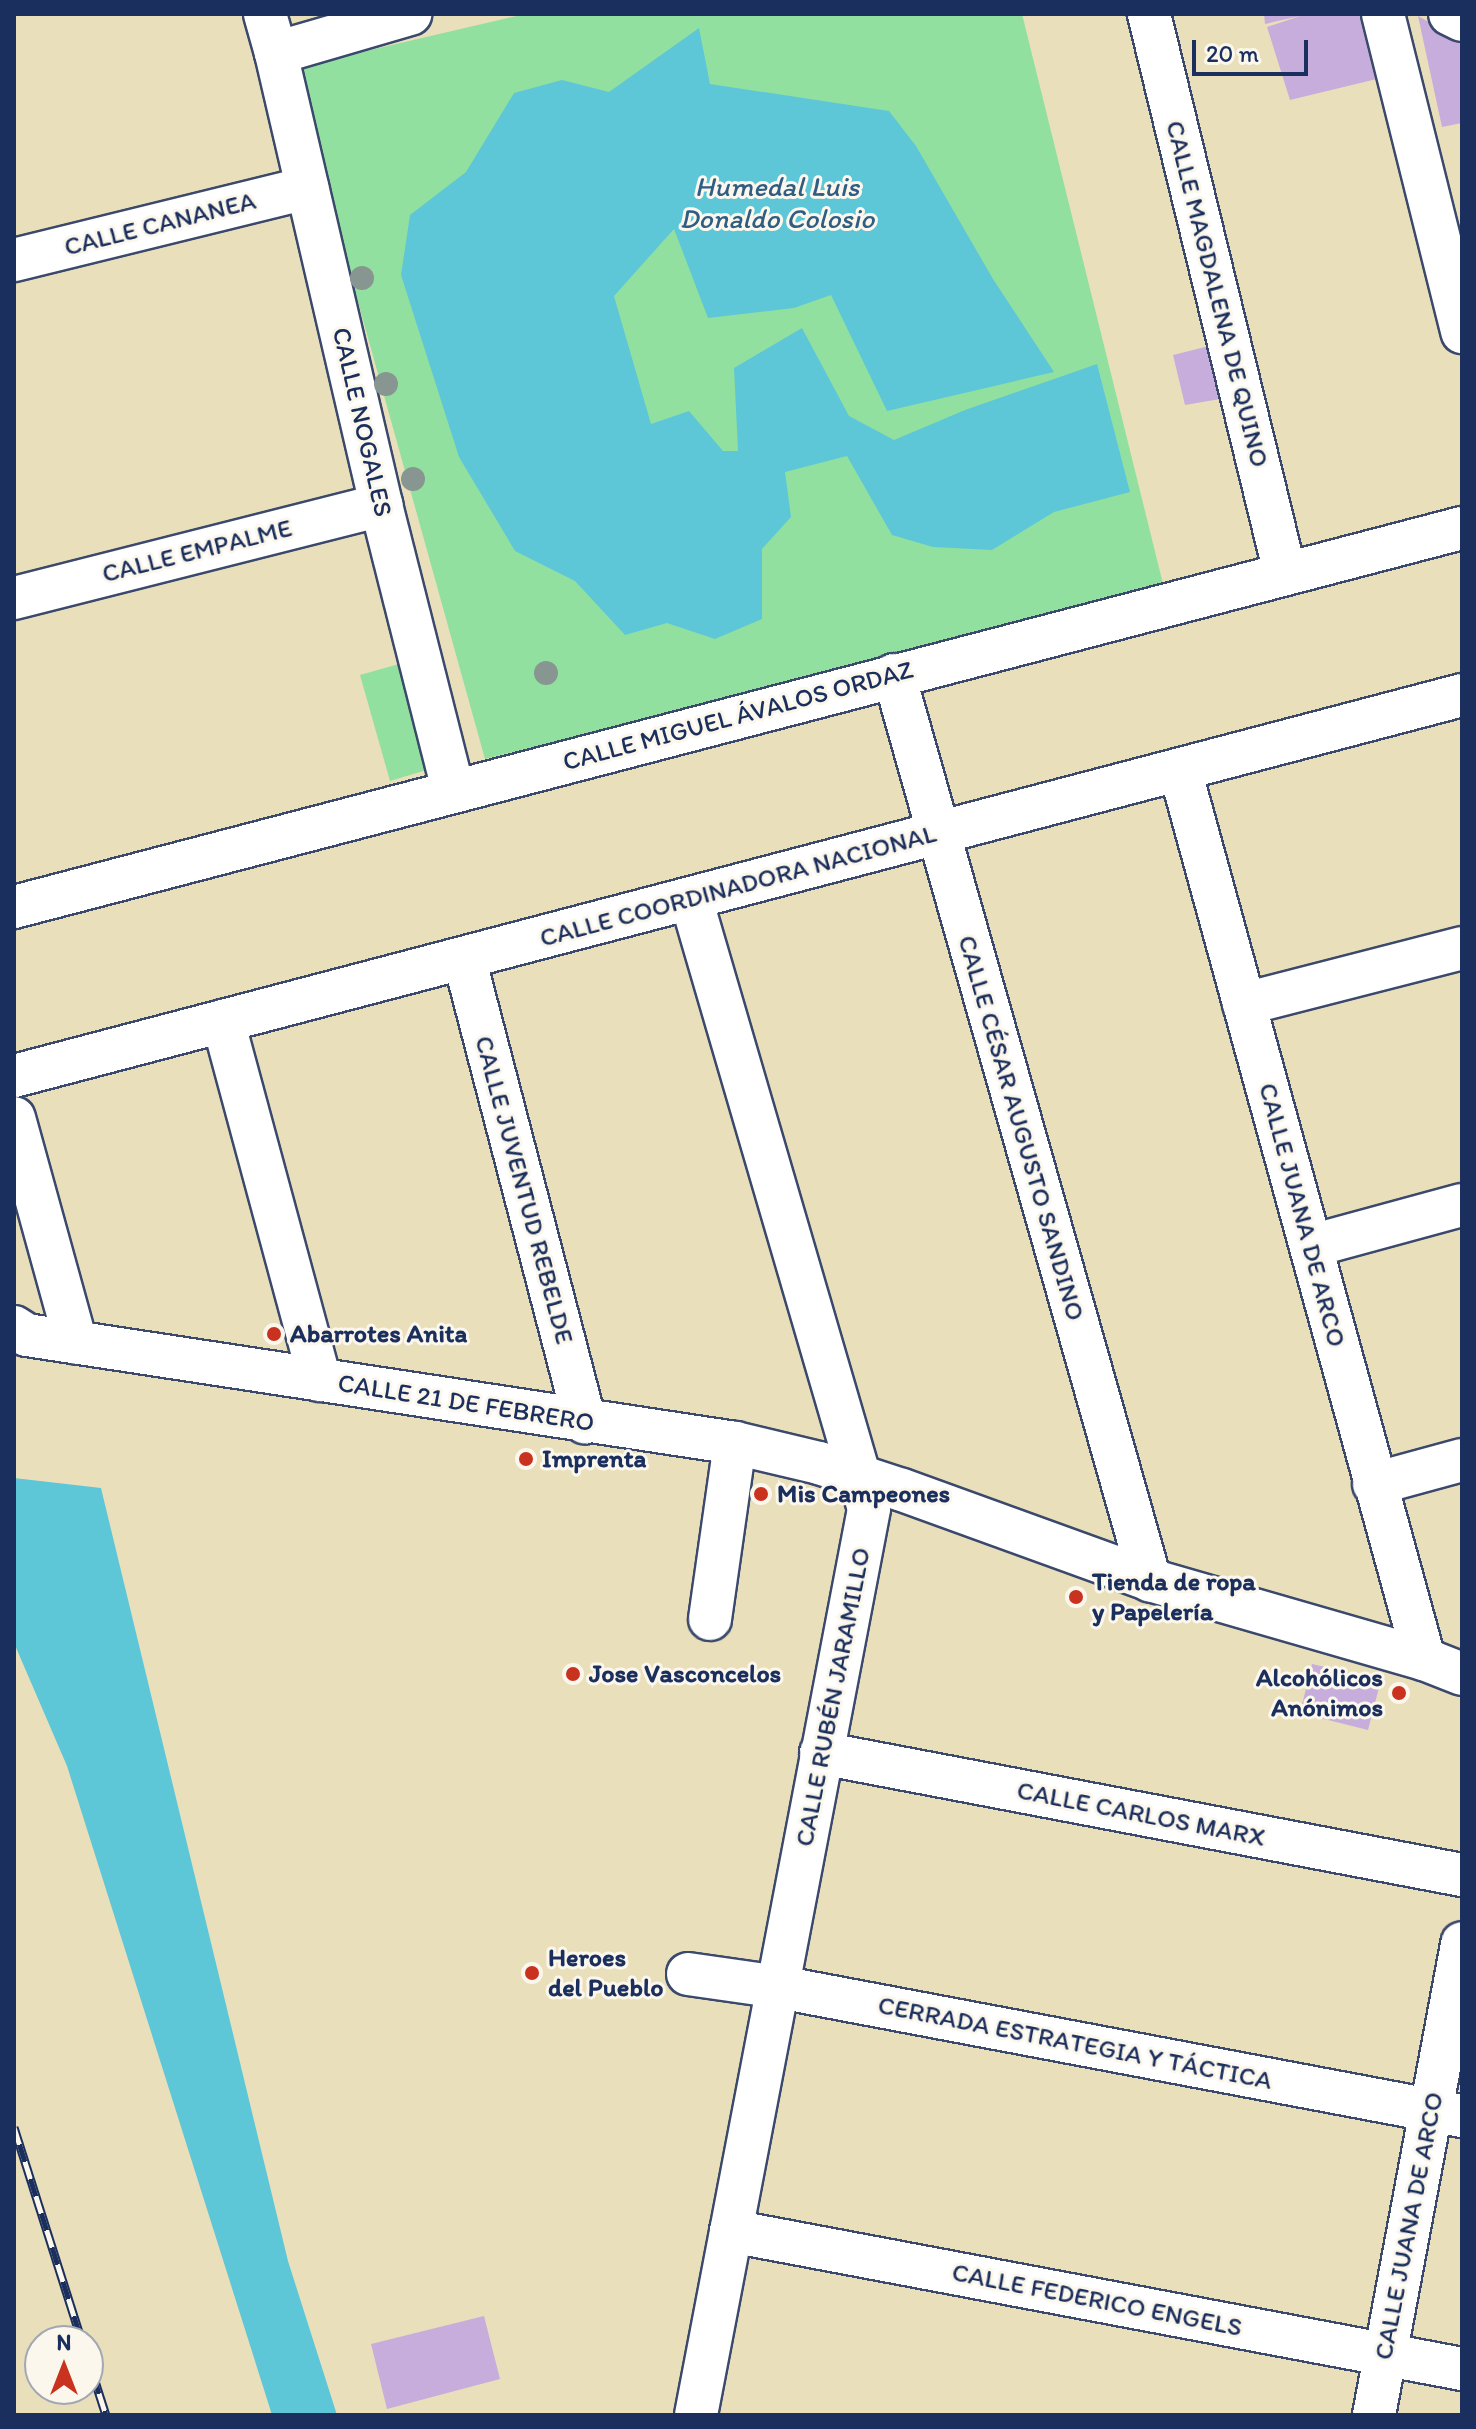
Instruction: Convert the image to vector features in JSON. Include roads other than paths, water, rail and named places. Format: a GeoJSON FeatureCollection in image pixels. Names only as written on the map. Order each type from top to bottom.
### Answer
{"type":"FeatureCollection","features":[{"type":"Feature","properties":{"kind":"street"},"geometry":{"type":"LineString","coordinates":[[270,33],[410,14]]}},
{"type":"Feature","properties":{"kind":"street","name":"CALLE MAGDALENA DE QUINO"},"geometry":{"type":"LineString","coordinates":[[1149,14],[1285,573]]}},
{"type":"Feature","properties":{"kind":"street"},"geometry":{"type":"LineString","coordinates":[[1383,14],[1462,332]]}},
{"type":"Feature","properties":{"kind":"street"},"geometry":{"type":"LineString","coordinates":[[1450,14],[1462,20]]}},
{"type":"Feature","properties":{"kind":"street","name":"CALLE NOGALES"},"geometry":{"type":"LineString","coordinates":[[270,33],[381,505],[453,790]]}},
{"type":"Feature","properties":{"kind":"street","name":"CALLE CANANEA"},"geometry":{"type":"LineString","coordinates":[[14,260],[307,188]]}},
{"type":"Feature","properties":{"kind":"street","name":"CALLE EMPALME"},"geometry":{"type":"LineString","coordinates":[[14,598],[381,505]]}},
{"type":"Feature","properties":{"kind":"street","name":"CALLE MIGUEL ÁVALOS ORDAZ"},"geometry":{"type":"LineString","coordinates":[[14,907],[1462,528]]}},
{"type":"Feature","properties":{"kind":"street","name":"CALLE CÉSAR AUGUSTO SANDINO"},"geometry":{"type":"LineString","coordinates":[[894,675],[1150,1580]]}},
{"type":"Feature","properties":{"kind":"street","name":"CALLE COORDINADORA NACIONAL"},"geometry":{"type":"LineString","coordinates":[[14,1076],[1462,695]]}},
{"type":"Feature","properties":{"kind":"street","name":"CALLE JUANA DE ARCO"},"geometry":{"type":"LineString","coordinates":[[1180,770],[1424,1659]]}},
{"type":"Feature","properties":{"kind":"street","name":"CALLE RUBÉN JARAMILLO"},"geometry":{"type":"LineString","coordinates":[[691,899],[869,1509],[696,2415]]}},
{"type":"Feature","properties":{"kind":"street"},"geometry":{"type":"LineString","coordinates":[[1244,1004],[1462,948]]}},
{"type":"Feature","properties":{"kind":"street","name":"CALLE JUVENTUD REBELDE"},"geometry":{"type":"LineString","coordinates":[[464,958],[585,1422]]}},
{"type":"Feature","properties":{"kind":"street"},"geometry":{"type":"LineString","coordinates":[[223,1021],[320,1380]]}},
{"type":"Feature","properties":{"kind":"street"},"geometry":{"type":"LineString","coordinates":[[14,1118],[76,1343]]}},
{"type":"Feature","properties":{"kind":"street"},"geometry":{"type":"LineString","coordinates":[[1311,1246],[1462,1205]]}},
{"type":"Feature","properties":{"kind":"street","name":"CALLE 21 DE FEBRERO"},"geometry":{"type":"LineString","coordinates":[[14,1327],[27,1335],[76,1343],[735,1443],[862,1478],[1150,1580],[1424,1659],[1462,1674]]}},
{"type":"Feature","properties":{"kind":"street"},"geometry":{"type":"LineString","coordinates":[[710,1619],[735,1443]]}},
{"type":"Feature","properties":{"kind":"street"},"geometry":{"type":"LineString","coordinates":[[1374,1484],[1462,1460]]}},
{"type":"Feature","properties":{"kind":"street","name":"CALLE CARLOS MARX"},"geometry":{"type":"LineString","coordinates":[[821,1753],[1462,1875]]}},
{"type":"Feature","properties":{"kind":"street","name":"CALLE JUANA DE ARCO"},"geometry":{"type":"LineString","coordinates":[[1374,2415],[1385,2354],[1446,2113],[1462,1943]]}},
{"type":"Feature","properties":{"kind":"street","name":"CERRADA ESTRATEGIA Y TÁCTICA"},"geometry":{"type":"LineString","coordinates":[[688,1974],[779,1987],[1446,2113]]}},
{"type":"Feature","properties":{"kind":"street","name":"CALLE FEDERICO ENGELS"},"geometry":{"type":"LineString","coordinates":[[731,2231],[1462,2369]]}},
{"type":"Feature","properties":{"kind":"water","name":"Humedal Luis Donaldo Colosio"},"geometry":{"type":"Polygon","coordinates":[[[699,28],[710,84],[889,111],[916,146],[993,279],[1054,372],[887,411],[831,295],[794,308],[708,318],[674,229],[614,296],[651,424],[689,411],[723,451],[738,451],[734,368],[802,328],[849,416],[894,440],[965,410],[1097,364],[1130,492],[1054,512],[992,550],[933,547],[892,535],[847,456],[785,472],[791,517],[762,549],[762,619],[715,639],[667,623],[625,635],[575,581],[515,551],[459,457],[401,275],[410,215],[466,172],[514,93],[562,80],[609,92],[699,28]]]}},
{"type":"Feature","properties":{"kind":"water"},"geometry":{"type":"Polygon","coordinates":[[[14,1478],[101,1488],[288,2261],[337,2415],[272,2415],[67,1766],[14,1643],[14,1478]]]}},
{"type":"Feature","properties":{"kind":"railway"},"geometry":{"type":"LineString","coordinates":[[14,2127],[77,2325]]}},
{"type":"Feature","properties":{"kind":"railway"},"geometry":{"type":"LineString","coordinates":[[103,2405],[106,2415]]}},
{"type":"Feature","properties":{"kind":"place","name":"Abarrotes Anita"},"geometry":{"type":"Point","coordinates":[274,1334]}},
{"type":"Feature","properties":{"kind":"place","name":"Imprenta"},"geometry":{"type":"Point","coordinates":[526,1459]}},
{"type":"Feature","properties":{"kind":"place","name":"Mis Campeones"},"geometry":{"type":"Point","coordinates":[761,1494]}},
{"type":"Feature","properties":{"kind":"place","name":"Tienda de ropa y Papelería"},"geometry":{"type":"Point","coordinates":[1076,1597]}},
{"type":"Feature","properties":{"kind":"place","name":"Jose Vasconcelos"},"geometry":{"type":"Point","coordinates":[573,1674]}},
{"type":"Feature","properties":{"kind":"place","name":"Alcohólicos Anónimos"},"geometry":{"type":"Point","coordinates":[1399,1693]}},
{"type":"Feature","properties":{"kind":"place","name":"Heroes del Pueblo"},"geometry":{"type":"Point","coordinates":[532,1973]}}]}
